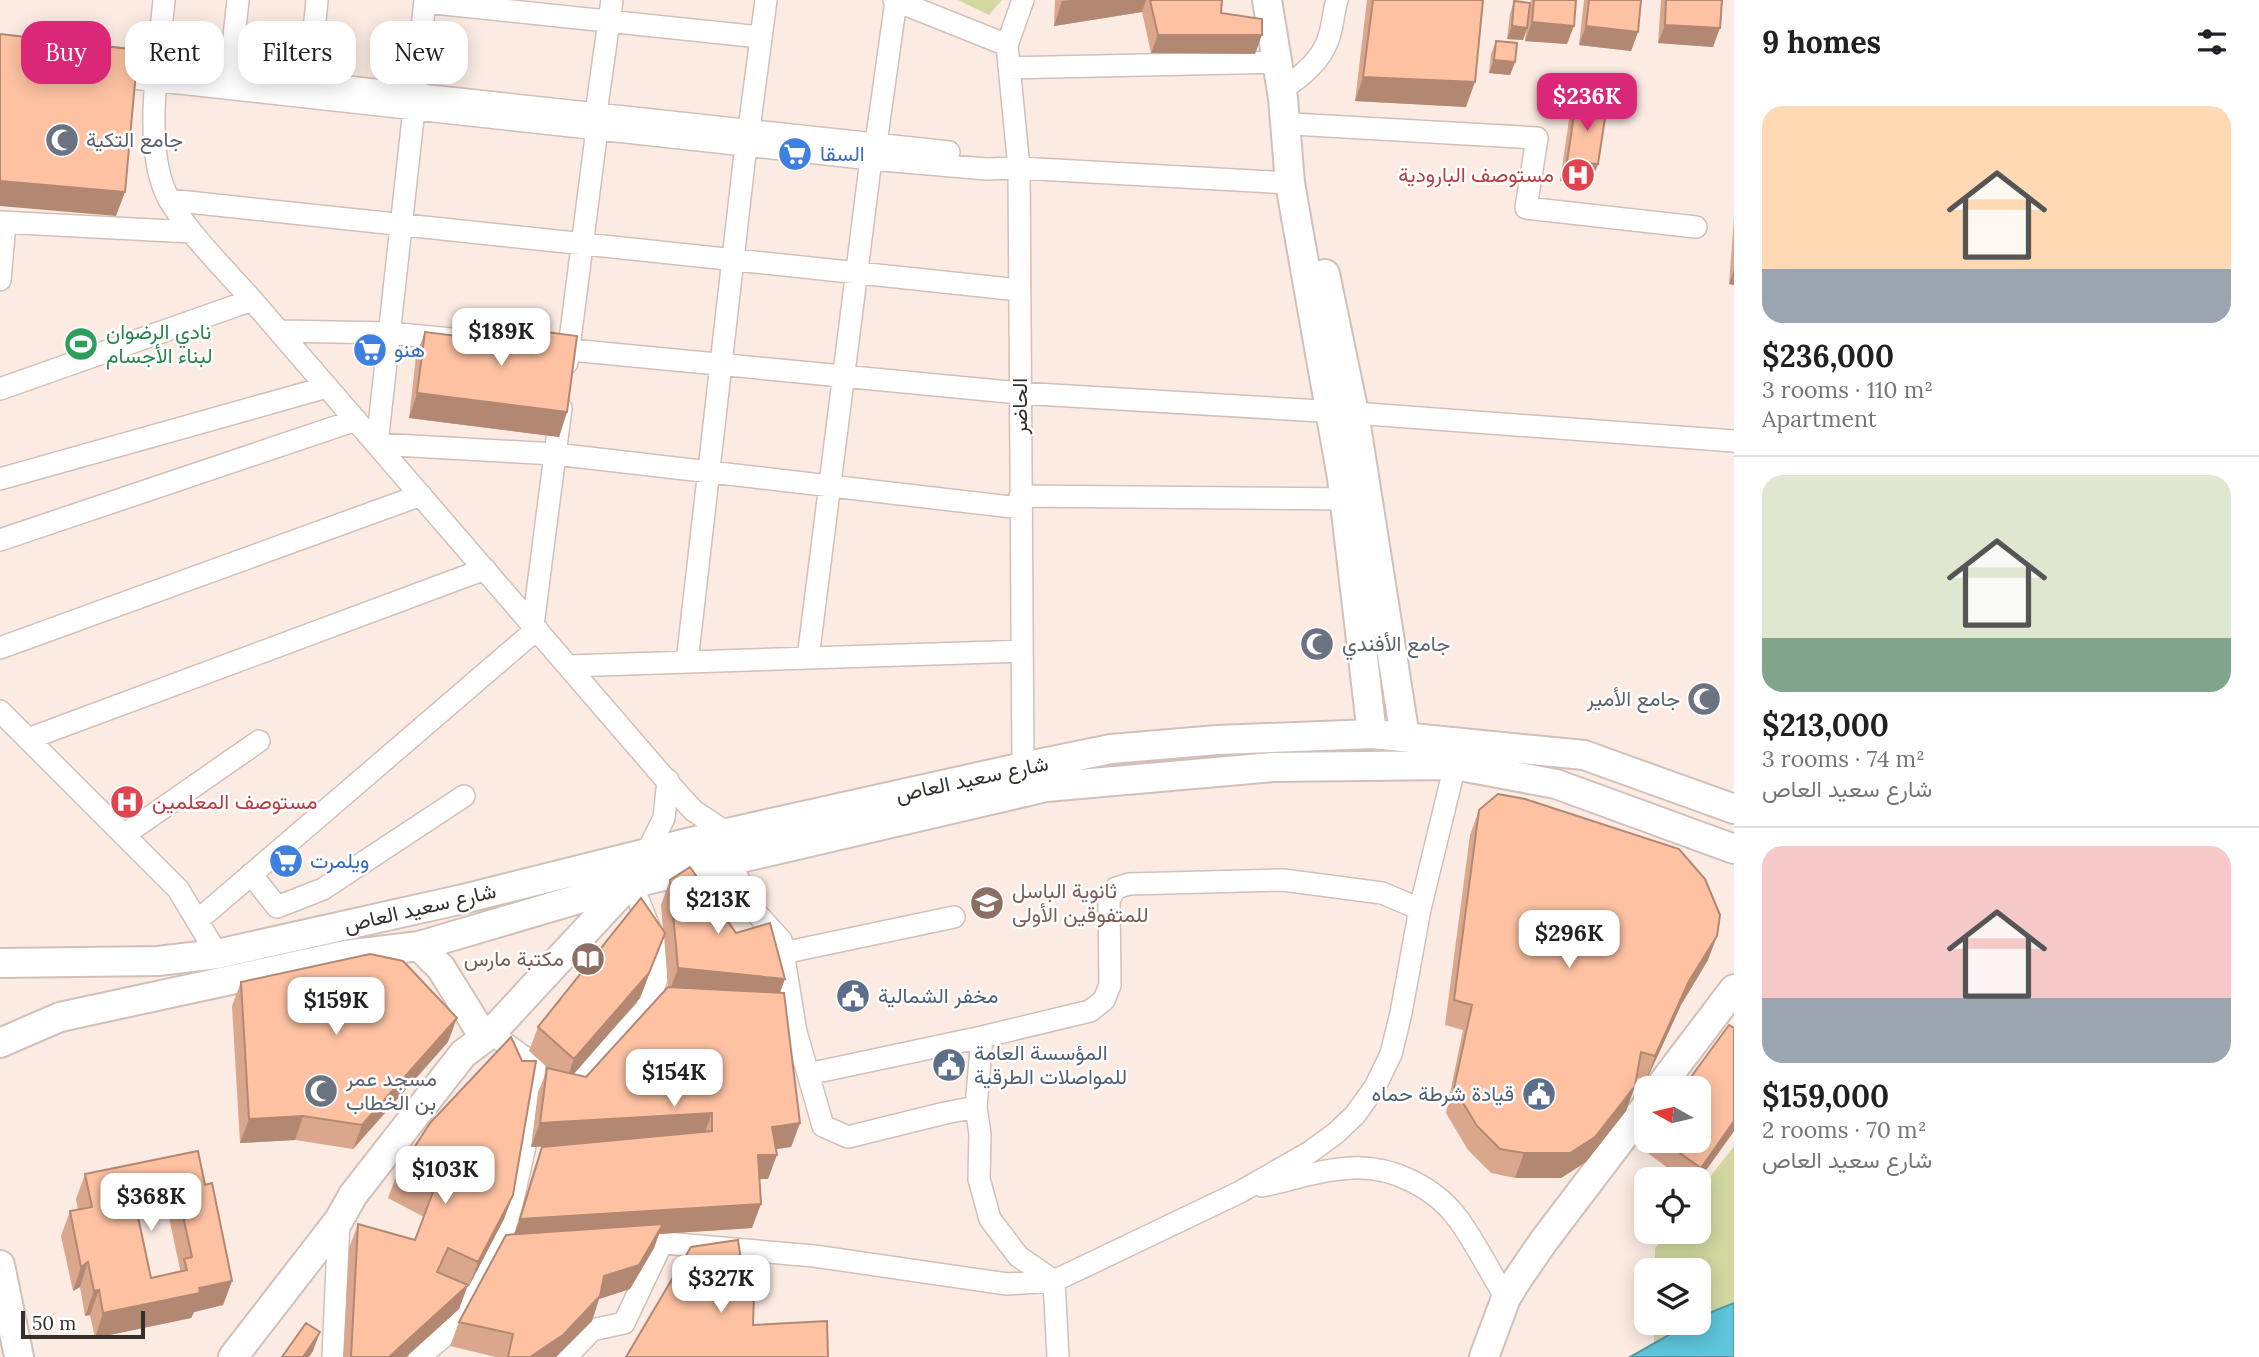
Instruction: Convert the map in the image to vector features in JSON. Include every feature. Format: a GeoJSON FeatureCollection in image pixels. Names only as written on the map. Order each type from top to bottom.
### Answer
{"type":"FeatureCollection","features":[{"type":"Feature","properties":{"kind":"main road"},"geometry":{"type":"LineString","coordinates":[[1267,0],[1281,83],[1290,183],[1342,413],[1345,499],[1372,734]]}},
{"type":"Feature","properties":{"kind":"main road"},"geometry":{"type":"LineString","coordinates":[[1281,83],[1293,124],[1342,413],[1405,737]]}},
{"type":"Feature","properties":{"kind":"main road","name":"شارع سعيد العاص"},"geometry":{"type":"LineString","coordinates":[[0,963],[158,961],[217,954],[463,898],[647,852],[728,846],[1023,767],[1111,749],[1217,740],[1372,734],[1405,737],[1584,755],[1734,809]]}},
{"type":"Feature","properties":{"kind":"main road"},"geometry":{"type":"LineString","coordinates":[[0,1043],[60,1017],[346,955],[419,946],[629,884],[728,846],[1046,787],[1273,767],[1455,765],[1556,784],[1734,849]]}},
{"type":"Feature","properties":{"kind":"main road"},"geometry":{"type":"LineString","coordinates":[[233,1357],[339,1220],[353,1195],[480,1041],[629,884]]}},
{"type":"Feature","properties":{"kind":"main road"},"geometry":{"type":"LineString","coordinates":[[419,946],[441,968],[480,1041]]}},
{"type":"Feature","properties":{"kind":"main road"},"geometry":{"type":"LineString","coordinates":[[1668,1076],[1734,989]]}},
{"type":"Feature","properties":{"kind":"main road"},"geometry":{"type":"LineString","coordinates":[[1484,1357],[1506,1298],[1543,1242],[1634,1122]]}},
{"type":"Feature","properties":{"kind":"main road"},"geometry":{"type":"LineString","coordinates":[[0,1265],[19,1357]]}},
{"type":"Feature","properties":{"kind":"street"},"geometry":{"type":"LineString","coordinates":[[150,0],[150,21]]}},
{"type":"Feature","properties":{"kind":"street"},"geometry":{"type":"LineString","coordinates":[[160,21],[164,0]]}},
{"type":"Feature","properties":{"kind":"street"},"geometry":{"type":"LineString","coordinates":[[230,74],[237,0]]}},
{"type":"Feature","properties":{"kind":"street"},"geometry":{"type":"LineString","coordinates":[[315,21],[317,0]]}},
{"type":"Feature","properties":{"kind":"street"},"geometry":{"type":"LineString","coordinates":[[197,921],[535,627],[612,0]]}},
{"type":"Feature","properties":{"kind":"street"},"geometry":{"type":"LineString","coordinates":[[687,662],[747,137],[766,0]]}},
{"type":"Feature","properties":{"kind":"street"},"geometry":{"type":"LineString","coordinates":[[808,658],[856,273],[895,0],[1007,45],[1023,0]]}},
{"type":"Feature","properties":{"kind":"street"},"geometry":{"type":"LineString","coordinates":[[1009,68],[1281,83],[1297,80],[1320,54],[1329,39],[1336,0]]}},
{"type":"Feature","properties":{"kind":"street"},"geometry":{"type":"LineString","coordinates":[[377,444],[425,1],[760,37]]}},
{"type":"Feature","properties":{"kind":"street","name":"الحاضر"},"geometry":{"type":"LineString","coordinates":[[1007,45],[1019,168],[1023,767]]}},
{"type":"Feature","properties":{"kind":"street"},"geometry":{"type":"LineString","coordinates":[[224,74],[238,75]]}},
{"type":"Feature","properties":{"kind":"street"},"geometry":{"type":"LineString","coordinates":[[224,81],[873,151],[988,157],[1019,168],[1290,183]]}},
{"type":"Feature","properties":{"kind":"street"},"geometry":{"type":"LineString","coordinates":[[151,84],[159,177],[169,200],[191,232],[694,811],[728,846],[749,905],[780,940],[796,1032],[823,1126],[848,1137],[976,1107]]}},
{"type":"Feature","properties":{"kind":"street"},"geometry":{"type":"LineString","coordinates":[[320,84],[415,101]]}},
{"type":"Feature","properties":{"kind":"street"},"geometry":{"type":"LineString","coordinates":[[1293,124],[1536,138],[1526,208],[1696,227]]}},
{"type":"Feature","properties":{"kind":"street"},"geometry":{"type":"LineString","coordinates":[[169,200],[1019,290]]}},
{"type":"Feature","properties":{"kind":"street"},"geometry":{"type":"LineString","coordinates":[[0,280],[3,223],[191,232]]}},
{"type":"Feature","properties":{"kind":"street"},"geometry":{"type":"LineString","coordinates":[[0,389],[252,300]]}},
{"type":"Feature","properties":{"kind":"street"},"geometry":{"type":"LineString","coordinates":[[279,331],[389,333],[472,341]]}},
{"type":"Feature","properties":{"kind":"street"},"geometry":{"type":"LineString","coordinates":[[527,346],[1019,393],[1734,441]]}},
{"type":"Feature","properties":{"kind":"street"},"geometry":{"type":"LineString","coordinates":[[0,479],[327,387]]}},
{"type":"Feature","properties":{"kind":"street"},"geometry":{"type":"LineString","coordinates":[[0,540],[356,420]]}},
{"type":"Feature","properties":{"kind":"street"},"geometry":{"type":"LineString","coordinates":[[377,444],[555,454],[830,485],[1020,502],[1345,499]]}},
{"type":"Feature","properties":{"kind":"street"},"geometry":{"type":"LineString","coordinates":[[0,648],[421,495]]}},
{"type":"Feature","properties":{"kind":"street"},"geometry":{"type":"LineString","coordinates":[[28,739],[485,569]]}},
{"type":"Feature","properties":{"kind":"street"},"geometry":{"type":"LineString","coordinates":[[569,666],[1022,651]]}},
{"type":"Feature","properties":{"kind":"street"},"geometry":{"type":"LineString","coordinates":[[0,711],[178,889],[217,954]]}},
{"type":"Feature","properties":{"kind":"street"},"geometry":{"type":"LineString","coordinates":[[124,835],[259,741]]}},
{"type":"Feature","properties":{"kind":"street"},"geometry":{"type":"LineString","coordinates":[[615,1240],[814,1256],[1007,1284],[1054,1281],[1240,1192],[1310,1152],[1336,1133],[1375,1087],[1391,1054],[1420,909],[1455,765]]}},
{"type":"Feature","properties":{"kind":"street"},"geometry":{"type":"LineString","coordinates":[[647,852],[664,818],[668,780]]}},
{"type":"Feature","properties":{"kind":"street"},"geometry":{"type":"LineString","coordinates":[[251,874],[277,908],[323,889],[464,796]]}},
{"type":"Feature","properties":{"kind":"street"},"geometry":{"type":"LineString","coordinates":[[808,1074],[1090,1011],[1104,1000],[1110,985],[1109,900],[1116,888],[1129,884],[1283,880],[1382,893],[1420,909]]}},
{"type":"Feature","properties":{"kind":"street"},"geometry":{"type":"LineString","coordinates":[[534,1080],[571,1091],[646,1009],[657,978],[660,955],[638,899],[629,884]]}},
{"type":"Feature","properties":{"kind":"street"},"geometry":{"type":"LineString","coordinates":[[783,953],[954,917]]}},
{"type":"Feature","properties":{"kind":"street"},"geometry":{"type":"LineString","coordinates":[[651,996],[676,1001]]}},
{"type":"Feature","properties":{"kind":"street"},"geometry":{"type":"LineString","coordinates":[[982,1037],[976,1107],[980,1133],[979,1179],[989,1219],[1018,1256],[1054,1281]]}},
{"type":"Feature","properties":{"kind":"street"},"geometry":{"type":"LineString","coordinates":[[419,1357],[443,1337],[472,1298],[508,1222],[522,1156],[536,1065],[480,1041]]}},
{"type":"Feature","properties":{"kind":"street"},"geometry":{"type":"LineString","coordinates":[[1336,1133],[1352,1168]]}},
{"type":"Feature","properties":{"kind":"street"},"geometry":{"type":"LineString","coordinates":[[522,1156],[549,1156]]}},
{"type":"Feature","properties":{"kind":"street"},"geometry":{"type":"LineString","coordinates":[[1240,1192],[1352,1168],[1377,1170],[1401,1177],[1431,1191],[1441,1200],[1466,1231],[1506,1298]]}},
{"type":"Feature","properties":{"kind":"street"},"geometry":{"type":"LineString","coordinates":[[333,1357],[339,1220]]}},
{"type":"Feature","properties":{"kind":"street"},"geometry":{"type":"LineString","coordinates":[[566,1357],[592,1329],[624,1323],[662,1243]]}},
{"type":"Feature","properties":{"kind":"street"},"geometry":{"type":"LineString","coordinates":[[495,1250],[522,1248]]}},
{"type":"Feature","properties":{"kind":"street"},"geometry":{"type":"LineString","coordinates":[[1054,1281],[1058,1357]]}},
{"type":"Feature","properties":{"kind":"green space"},"geometry":{"type":"Polygon","coordinates":[[[958,0],[1002,0],[989,15],[958,0]]]}},
{"type":"Feature","properties":{"kind":"green space"},"geometry":{"type":"Polygon","coordinates":[[[1734,1146],[1734,1303],[1711,1312],[1711,1258],[1655,1258],[1655,1248],[1658,1244],[1711,1244],[1711,1176],[1734,1146]]]}},
{"type":"Feature","properties":{"kind":"green space"},"geometry":{"type":"Polygon","coordinates":[[[1654,1335],[1670,1335],[1654,1345],[1654,1335]]]}},
{"type":"Feature","properties":{"kind":"water"},"geometry":{"type":"Polygon","coordinates":[[[1734,1303],[1734,1357],[1630,1357],[1669,1335],[1711,1335],[1711,1312],[1734,1303]]]}},
{"type":"Feature","properties":{"kind":"building"},"geometry":{"type":"Polygon","coordinates":[[[1150,0],[1222,0],[1221,13],[1262,19],[1262,35],[1158,35],[1150,0]]]}},
{"type":"Feature","properties":{"kind":"building"},"geometry":{"type":"Polygon","coordinates":[[[1373,0],[1483,0],[1475,82],[1363,77],[1373,0]]]}},
{"type":"Feature","properties":{"kind":"building"},"geometry":{"type":"Polygon","coordinates":[[[1534,0],[1576,0],[1574,26],[1532,22],[1534,0]]]}},
{"type":"Feature","properties":{"kind":"building"},"geometry":{"type":"Polygon","coordinates":[[[1589,0],[1641,0],[1638,32],[1586,26],[1589,0]]]}},
{"type":"Feature","properties":{"kind":"building"},"geometry":{"type":"Polygon","coordinates":[[[1666,0],[1722,0],[1720,28],[1665,25],[1666,0]]]}},
{"type":"Feature","properties":{"kind":"building"},"geometry":{"type":"Polygon","coordinates":[[[1514,1],[1530,3],[1527,28],[1512,26],[1514,1]]]}},
{"type":"Feature","properties":{"kind":"building","name":"جامع التكية"},"geometry":{"type":"Polygon","coordinates":[[[0,34],[21,36],[21,84],[111,84],[111,47],[125,48],[125,84],[135,84],[125,192],[0,181],[0,34]]]}},
{"type":"Feature","properties":{"kind":"building"},"geometry":{"type":"Polygon","coordinates":[[[1496,41],[1517,43],[1515,62],[1494,60],[1496,41]]]}},
{"type":"Feature","properties":{"kind":"building"},"geometry":{"type":"Polygon","coordinates":[[[1576,102],[1607,105],[1598,164],[1567,162],[1576,102]]]}},
{"type":"Feature","properties":{"kind":"building"},"geometry":{"type":"Polygon","coordinates":[[[500,326],[577,336],[567,412],[417,393],[425,332],[498,341],[500,326]]]}},
{"type":"Feature","properties":{"kind":"building"},"geometry":{"type":"Polygon","coordinates":[[[1498,794],[1525,799],[1679,849],[1705,879],[1720,915],[1717,936],[1689,981],[1655,1056],[1641,1052],[1637,1076],[1634,1076],[1634,1087],[1595,1137],[1570,1153],[1524,1153],[1500,1149],[1477,1126],[1454,1088],[1472,1005],[1454,1000],[1479,810],[1498,794]]]}},
{"type":"Feature","properties":{"kind":"building"},"geometry":{"type":"Polygon","coordinates":[[[690,867],[736,933],[770,923],[785,979],[678,968],[670,880],[690,867]]]}},
{"type":"Feature","properties":{"kind":"building"},"geometry":{"type":"Polygon","coordinates":[[[641,898],[665,933],[649,973],[574,1059],[538,1027],[641,898]]]}},
{"type":"Feature","properties":{"kind":"building","name":"مسجد عمر بن الخطاب"},"geometry":{"type":"Polygon","coordinates":[[[370,954],[403,961],[457,1018],[362,1125],[303,1116],[249,1119],[241,982],[370,954]]]}},
{"type":"Feature","properties":{"kind":"building"},"geometry":{"type":"Polygon","coordinates":[[[668,987],[784,993],[800,1123],[772,1127],[777,1155],[758,1155],[761,1204],[520,1219],[542,1147],[712,1131],[712,1113],[540,1123],[547,1068],[586,1077],[668,987]]]}},
{"type":"Feature","properties":{"kind":"building"},"geometry":{"type":"Polygon","coordinates":[[[1729,1025],[1734,1028],[1734,1121],[1712,1152],[1712,1076],[1692,1076],[1729,1025]]]}},
{"type":"Feature","properties":{"kind":"building"},"geometry":{"type":"Polygon","coordinates":[[[511,1037],[522,1061],[536,1061],[513,1195],[478,1262],[448,1248],[437,1272],[468,1285],[389,1357],[351,1357],[358,1224],[415,1240],[433,1192],[397,1174],[430,1123],[511,1037]]]}},
{"type":"Feature","properties":{"kind":"building"},"geometry":{"type":"Polygon","coordinates":[[[198,1151],[205,1185],[212,1183],[232,1281],[199,1288],[200,1293],[103,1313],[99,1290],[94,1291],[88,1262],[81,1267],[70,1211],[92,1207],[85,1174],[198,1151]],[[177,1188],[134,1198],[151,1278],[187,1270],[184,1259],[192,1257],[177,1188]]]}},
{"type":"Feature","properties":{"kind":"building"},"geometry":{"type":"Polygon","coordinates":[[[1680,1153],[1712,1153],[1700,1167],[1680,1153]]]}},
{"type":"Feature","properties":{"kind":"building"},"geometry":{"type":"Polygon","coordinates":[[[663,1224],[639,1265],[604,1276],[600,1296],[563,1335],[530,1357],[508,1357],[513,1334],[459,1322],[506,1235],[663,1224]]]}},
{"type":"Feature","properties":{"kind":"building"},"geometry":{"type":"Polygon","coordinates":[[[738,1240],[742,1266],[755,1266],[753,1325],[827,1321],[828,1357],[626,1357],[691,1247],[738,1240]]]}},
{"type":"Feature","properties":{"kind":"building"},"geometry":{"type":"Polygon","coordinates":[[[306,1323],[320,1332],[303,1357],[282,1357],[306,1323]]]}},
{"type":"Feature","properties":{"kind":"place","name":"جامع التكية"},"geometry":{"type":"Point","coordinates":[62,140]}},
{"type":"Feature","properties":{"kind":"place","name":"السقا"},"geometry":{"type":"Point","coordinates":[795,154]}},
{"type":"Feature","properties":{"kind":"place","name":"مستوصف البارودية"},"geometry":{"type":"Point","coordinates":[1578,175]}},
{"type":"Feature","properties":{"kind":"place","name":"نادي الرضوان لبناء الأجسام"},"geometry":{"type":"Point","coordinates":[81,344]}},
{"type":"Feature","properties":{"kind":"place","name":"هنو"},"geometry":{"type":"Point","coordinates":[370,350]}},
{"type":"Feature","properties":{"kind":"place","name":"جامع الأفندي"},"geometry":{"type":"Point","coordinates":[1317,644]}},
{"type":"Feature","properties":{"kind":"place","name":"جامع الأمير"},"geometry":{"type":"Point","coordinates":[1704,699]}},
{"type":"Feature","properties":{"kind":"place","name":"مستوصف المعلمين"},"geometry":{"type":"Point","coordinates":[127,802]}},
{"type":"Feature","properties":{"kind":"place","name":"ويلمرت"},"geometry":{"type":"Point","coordinates":[286,861]}},
{"type":"Feature","properties":{"kind":"place","name":"ثانوية الباسل للمتفوقين الأولى"},"geometry":{"type":"Point","coordinates":[987,903]}},
{"type":"Feature","properties":{"kind":"place","name":"مكتبة مارس"},"geometry":{"type":"Point","coordinates":[588,959]}},
{"type":"Feature","properties":{"kind":"place","name":"مخفر الشمالية"},"geometry":{"type":"Point","coordinates":[853,996]}},
{"type":"Feature","properties":{"kind":"place","name":"المؤسسة العامة للمواصلات الطرقية"},"geometry":{"type":"Point","coordinates":[949,1065]}},
{"type":"Feature","properties":{"kind":"place","name":"مسجد عمر بن الخطاب"},"geometry":{"type":"Point","coordinates":[321,1091]}},
{"type":"Feature","properties":{"kind":"place","name":"قيادة شرطة حماه"},"geometry":{"type":"Point","coordinates":[1539,1094]}}]}
